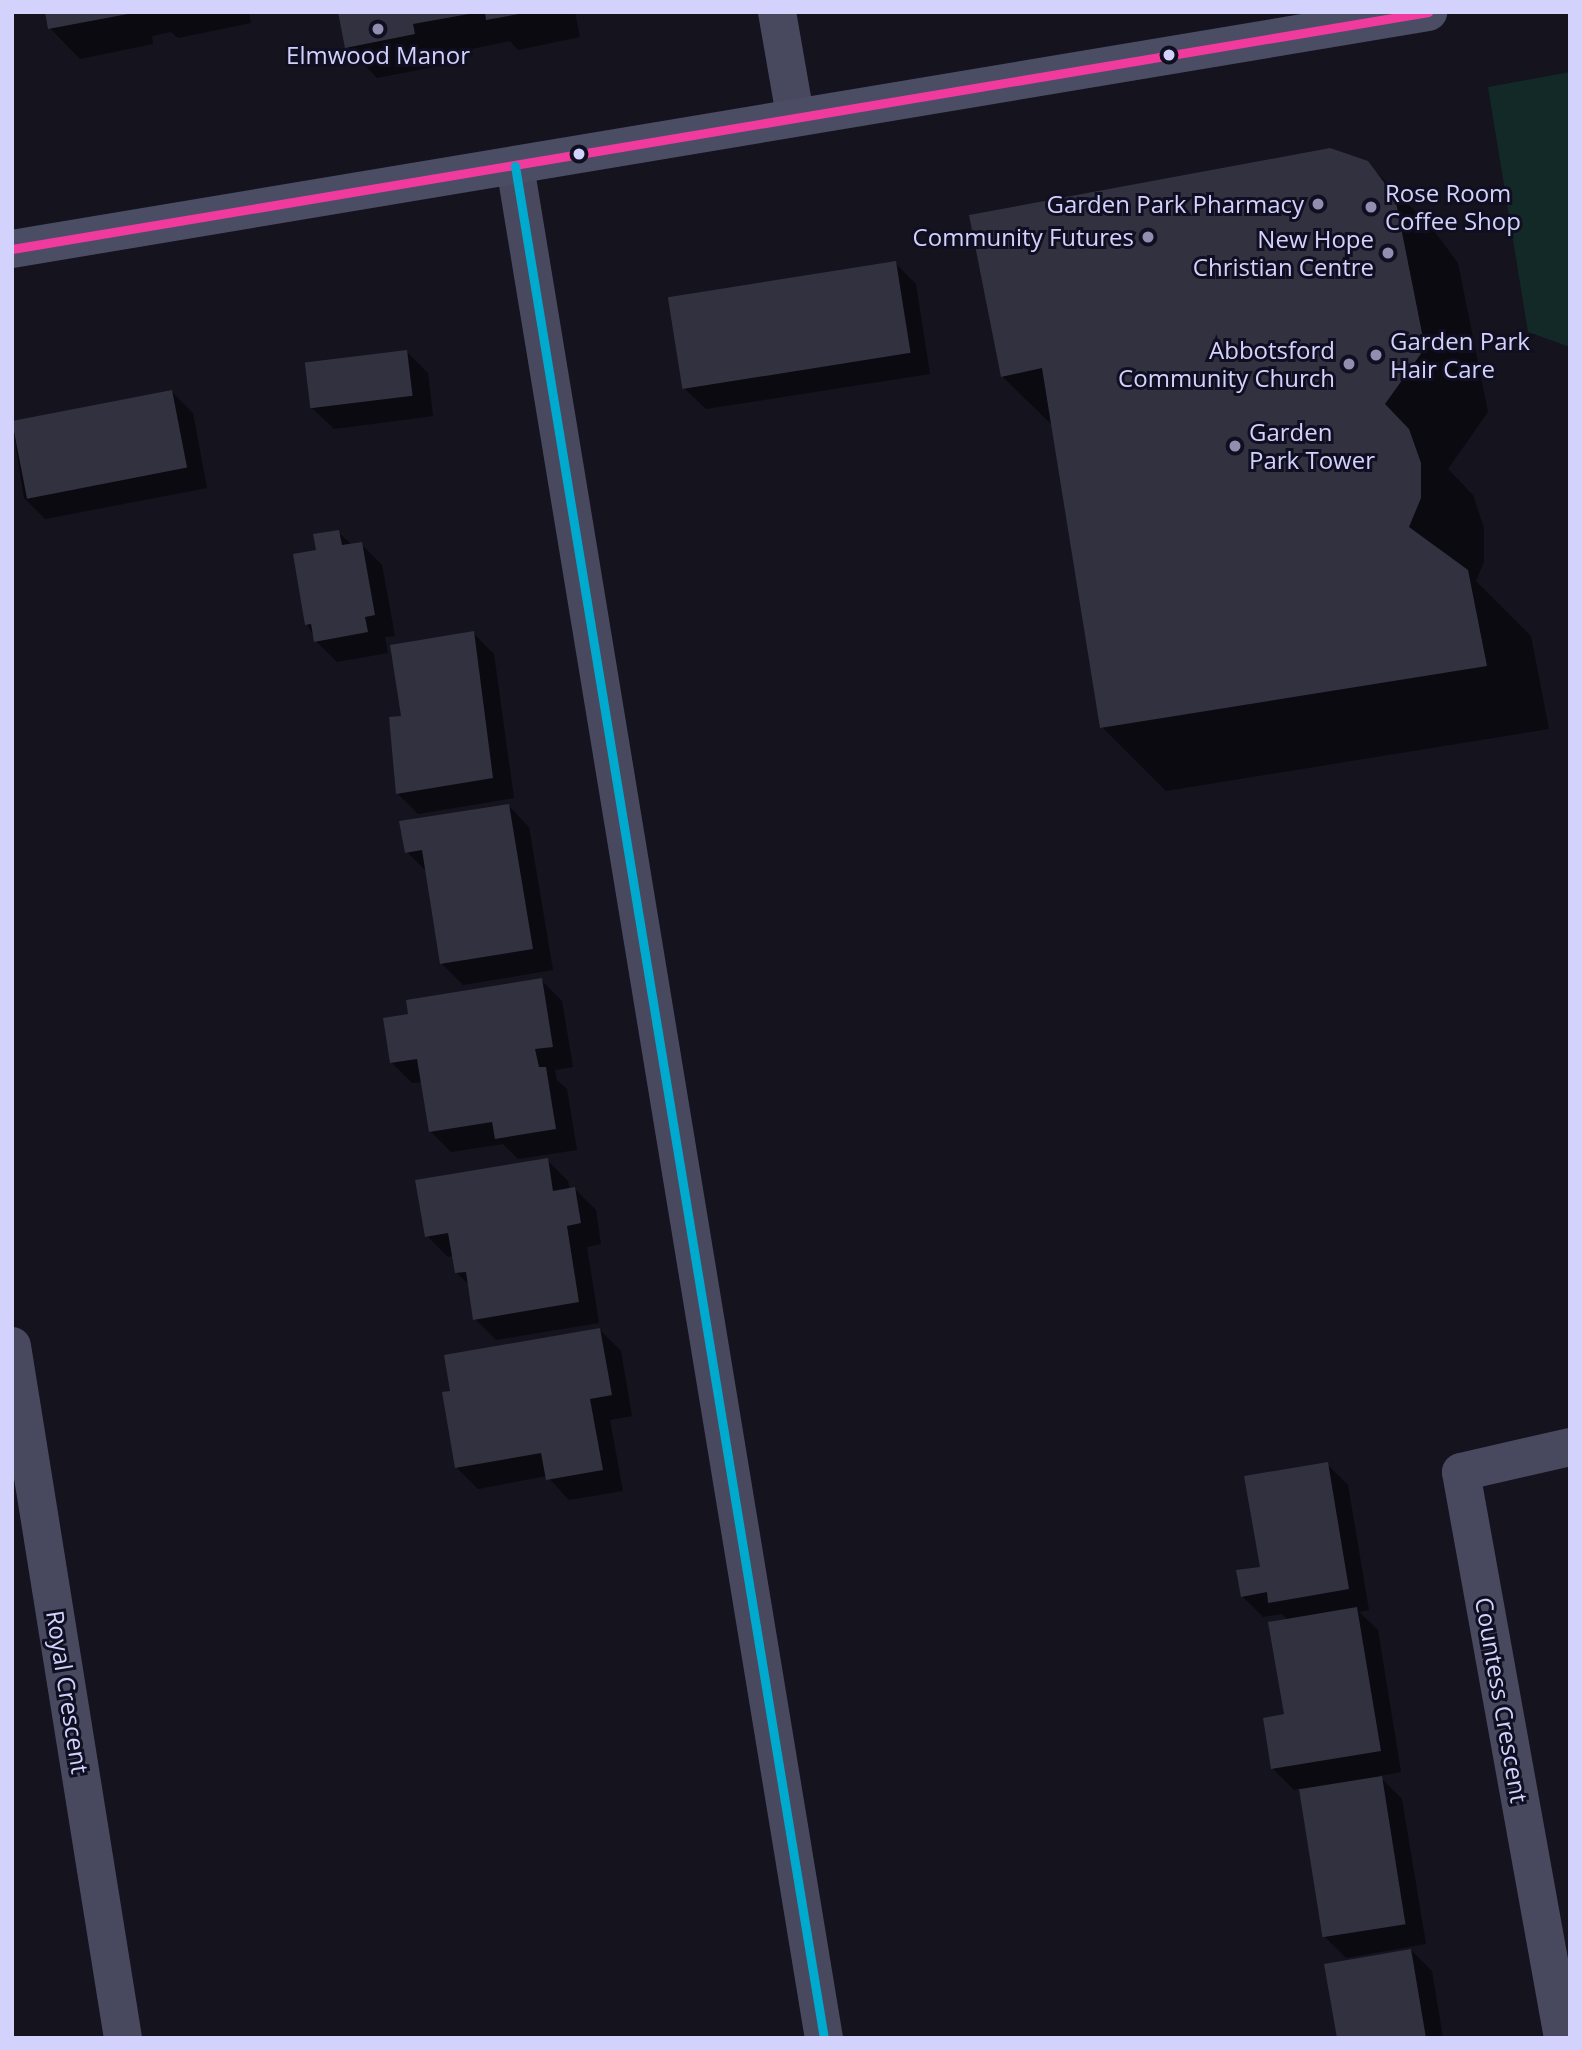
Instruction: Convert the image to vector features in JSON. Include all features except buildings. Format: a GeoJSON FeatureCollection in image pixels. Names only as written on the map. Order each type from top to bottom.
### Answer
{"type":"FeatureCollection","features":[{"type":"Feature","properties":{"kind":"main road"},"geometry":{"type":"LineString","coordinates":[[12,249],[515,166],[794,115],[1428,12]]}},
{"type":"Feature","properties":{"kind":"street"},"geometry":{"type":"LineString","coordinates":[[777,12],[794,115]]}},
{"type":"Feature","properties":{"kind":"street"},"geometry":{"type":"LineString","coordinates":[[515,166],[824,2038]]}},
{"type":"Feature","properties":{"kind":"street","name":"Royal Crescent"},"geometry":{"type":"LineString","coordinates":[[12,1346],[123,2038]]}},
{"type":"Feature","properties":{"kind":"street","name":"Countess Crescent"},"geometry":{"type":"LineString","coordinates":[[1563,2038],[1461,1472],[1570,1447]]}},
{"type":"Feature","properties":{"kind":"green space"},"geometry":{"type":"Polygon","coordinates":[[[1570,72],[1570,347],[1528,332],[1488,87],[1570,72]]]}},
{"type":"Feature","properties":{"kind":"transit line"},"geometry":{"type":"LineString","coordinates":[[12,249],[1428,12]]}},
{"type":"Feature","properties":{"kind":"transit line"},"geometry":{"type":"LineString","coordinates":[[515,166],[824,2038]]}},
{"type":"Feature","properties":{"kind":"place","name":"Elmwood Manor"},"geometry":{"type":"Point","coordinates":[378,29]}},
{"type":"Feature","properties":{"kind":"place","name":"Garden Park Pharmacy"},"geometry":{"type":"Point","coordinates":[1318,204]}},
{"type":"Feature","properties":{"kind":"place","name":"Rose Room Coffee Shop"},"geometry":{"type":"Point","coordinates":[1371,207]}},
{"type":"Feature","properties":{"kind":"place","name":"Community Futures"},"geometry":{"type":"Point","coordinates":[1148,237]}},
{"type":"Feature","properties":{"kind":"place","name":"New Hope Christian Centre"},"geometry":{"type":"Point","coordinates":[1388,253]}},
{"type":"Feature","properties":{"kind":"place","name":"Garden Park Hair Care"},"geometry":{"type":"Point","coordinates":[1376,355]}},
{"type":"Feature","properties":{"kind":"place","name":"Abbotsford Community Church"},"geometry":{"type":"Point","coordinates":[1349,364]}},
{"type":"Feature","properties":{"kind":"place","name":"Garden Park Tower"},"geometry":{"type":"Point","coordinates":[1235,446]}}]}
